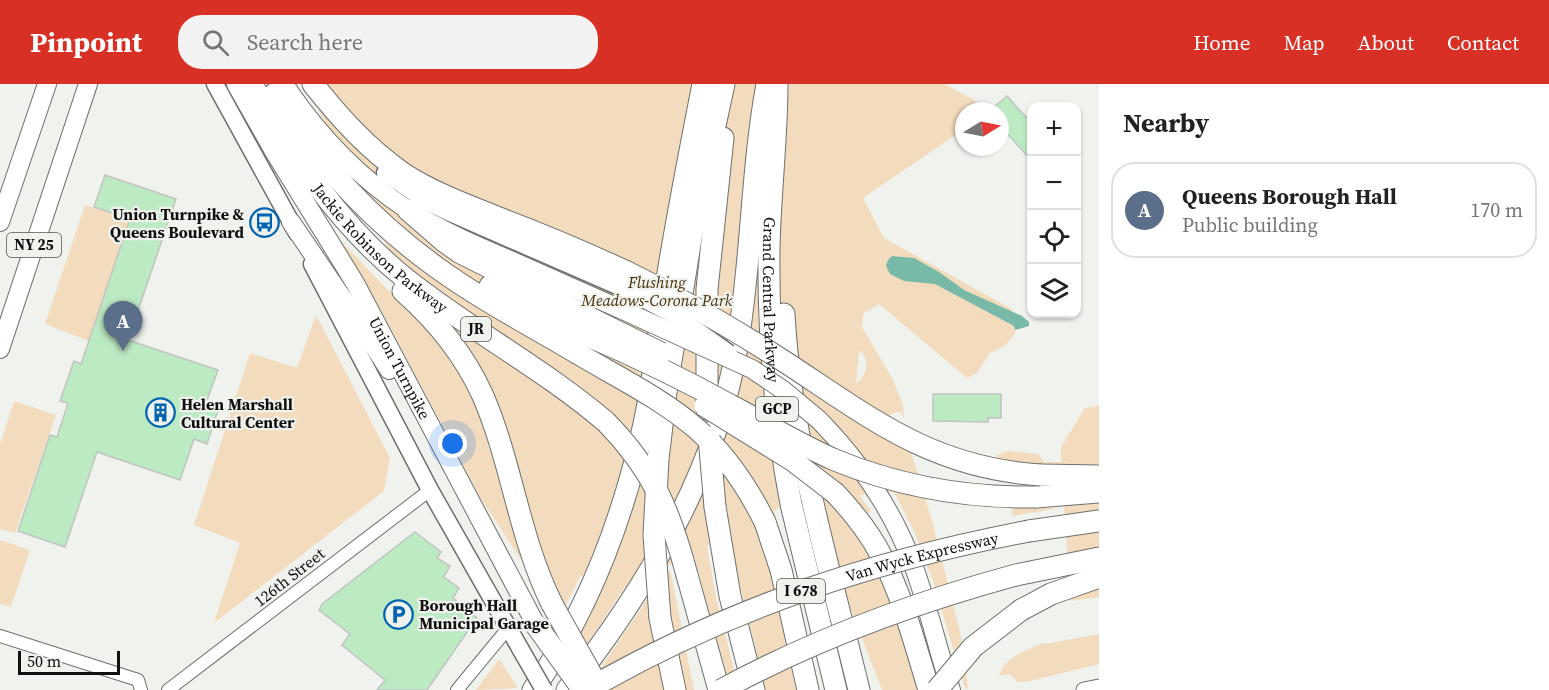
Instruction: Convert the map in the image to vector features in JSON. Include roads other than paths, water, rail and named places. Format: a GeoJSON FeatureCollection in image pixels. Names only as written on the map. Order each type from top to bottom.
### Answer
{"type":"FeatureCollection","features":[{"type":"Feature","properties":{"kind":"highway","name":"Jackie Robinson Parkway"},"geometry":{"type":"LineString","coordinates":[[252,84],[305,168],[352,228],[406,279],[575,397],[606,422],[641,463],[661,496],[675,530],[687,575]]}},
{"type":"Feature","properties":{"kind":"highway","name":"Jackie Robinson Parkway"},"geometry":{"type":"LineString","coordinates":[[268,84],[298,130],[332,173],[362,205],[400,239],[457,281],[587,337]]}},
{"type":"Feature","properties":{"kind":"highway"},"geometry":{"type":"LineString","coordinates":[[313,84],[346,124],[367,144],[418,182],[452,199],[574,248],[624,280],[728,327],[900,436],[946,456],[978,466],[1041,475],[1099,476]]}},
{"type":"Feature","properties":{"kind":"highway"},"geometry":{"type":"LineString","coordinates":[[533,690],[561,649],[584,603],[604,557],[630,480],[644,422],[670,263],[704,84]]}},
{"type":"Feature","properties":{"kind":"highway"},"geometry":{"type":"LineString","coordinates":[[675,690],[660,618],[654,535],[658,459],[692,232],[724,84]]}},
{"type":"Feature","properties":{"kind":"highway"},"geometry":{"type":"LineString","coordinates":[[730,84],[714,210],[707,289],[708,415],[715,507],[730,596],[754,690]]}},
{"type":"Feature","properties":{"kind":"highway"},"geometry":{"type":"LineString","coordinates":[[569,690],[622,616],[668,537],[693,486],[723,412],[744,301],[760,120],[767,84]]}},
{"type":"Feature","properties":{"kind":"highway","name":"Grand Central Parkway"},"geometry":{"type":"LineString","coordinates":[[777,84],[769,276],[778,416],[791,504],[836,690]]}},
{"type":"Feature","properties":{"kind":"highway"},"geometry":{"type":"LineString","coordinates":[[777,122],[783,163],[781,250],[790,380],[811,492],[859,690]]}},
{"type":"Feature","properties":{"kind":"highway"},"geometry":{"type":"LineString","coordinates":[[408,210],[459,252],[587,337],[792,460],[835,492],[860,521],[885,563],[899,596],[929,690]]}},
{"type":"Feature","properties":{"kind":"highway"},"geometry":{"type":"LineString","coordinates":[[352,228],[389,279],[420,306],[444,334],[475,381],[495,428],[531,554],[591,688]]}},
{"type":"Feature","properties":{"kind":"highway"},"geometry":{"type":"LineString","coordinates":[[587,337],[706,377],[835,460],[879,476],[947,491],[991,496],[1036,497],[1099,492]]}},
{"type":"Feature","properties":{"kind":"highway"},"geometry":{"type":"LineString","coordinates":[[587,337],[660,403],[713,444],[738,474],[765,522],[781,570],[808,690]]}},
{"type":"Feature","properties":{"kind":"highway","name":"Van Wyck Expressway"},"geometry":{"type":"LineString","coordinates":[[591,688],[704,630],[806,590],[892,562],[1029,531],[1099,521]]}},
{"type":"Feature","properties":{"kind":"highway"},"geometry":{"type":"LineString","coordinates":[[687,575],[720,690],[850,629],[945,595],[1016,575],[1099,558]]}},
{"type":"Feature","properties":{"kind":"highway"},"geometry":{"type":"LineString","coordinates":[[687,575],[697,657],[704,690]]}},
{"type":"Feature","properties":{"kind":"highway"},"geometry":{"type":"LineString","coordinates":[[937,690],[974,646],[1022,610],[1051,594],[1099,577]]}},
{"type":"Feature","properties":{"kind":"highway"},"geometry":{"type":"LineString","coordinates":[[838,605],[872,690]]}},
{"type":"Feature","properties":{"kind":"highway"},"geometry":{"type":"LineString","coordinates":[[536,625],[591,688]]}},
{"type":"Feature","properties":{"kind":"main road","name":"NY 25"},"geometry":{"type":"LineString","coordinates":[[0,222],[47,84]]}},
{"type":"Feature","properties":{"kind":"main road","name":"NY 25"},"geometry":{"type":"LineString","coordinates":[[0,349],[88,84]]}},
{"type":"Feature","properties":{"kind":"main road","name":"Union Turnpike"},"geometry":{"type":"LineString","coordinates":[[215,84],[291,222],[430,490],[544,690]]}},
{"type":"Feature","properties":{"kind":"main road","name":"Union Turnpike"},"geometry":{"type":"LineString","coordinates":[[236,84],[280,162],[355,283],[569,690]]}},
{"type":"Feature","properties":{"kind":"main road"},"geometry":{"type":"LineString","coordinates":[[284,84],[312,123],[340,155],[408,210],[454,236],[752,369]]}},
{"type":"Feature","properties":{"kind":"main road"},"geometry":{"type":"LineString","coordinates":[[304,84],[332,123],[370,161],[418,196],[471,224],[624,280],[783,390],[819,420],[846,448],[864,472],[902,538],[915,571],[951,690]]}},
{"type":"Feature","properties":{"kind":"main road"},"geometry":{"type":"LineString","coordinates":[[291,222],[354,315],[408,401],[440,445]]}},
{"type":"Feature","properties":{"kind":"street","name":"126th Street"},"geometry":{"type":"LineString","coordinates":[[168,690],[430,490]]}},
{"type":"Feature","properties":{"kind":"street"},"geometry":{"type":"LineString","coordinates":[[458,690],[509,627]]}},
{"type":"Feature","properties":{"kind":"street"},"geometry":{"type":"LineString","coordinates":[[0,636],[138,680],[141,690]]}},
{"type":"Feature","properties":{"kind":"street"},"geometry":{"type":"LineString","coordinates":[[1084,690],[1099,687]]}},
{"type":"Feature","properties":{"kind":"place","name":"Union Turnpike & Queens Boulevard"},"geometry":{"type":"Point","coordinates":[265,223]}},
{"type":"Feature","properties":{"kind":"place","name":"Queens Borough Hall"},"geometry":{"type":"Point","coordinates":[123,351]}},
{"type":"Feature","properties":{"kind":"place","name":"Helen Marshall Cultural Center"},"geometry":{"type":"Point","coordinates":[160,413]}},
{"type":"Feature","properties":{"kind":"place","name":"Borough Hall Municipal Garage"},"geometry":{"type":"Point","coordinates":[398,614]}},
{"type":"Feature","properties":{"kind":"park label","name":"Flushing Meadows-Corona Park"},"geometry":{"type":"Point","coordinates":[657,291]}}]}
